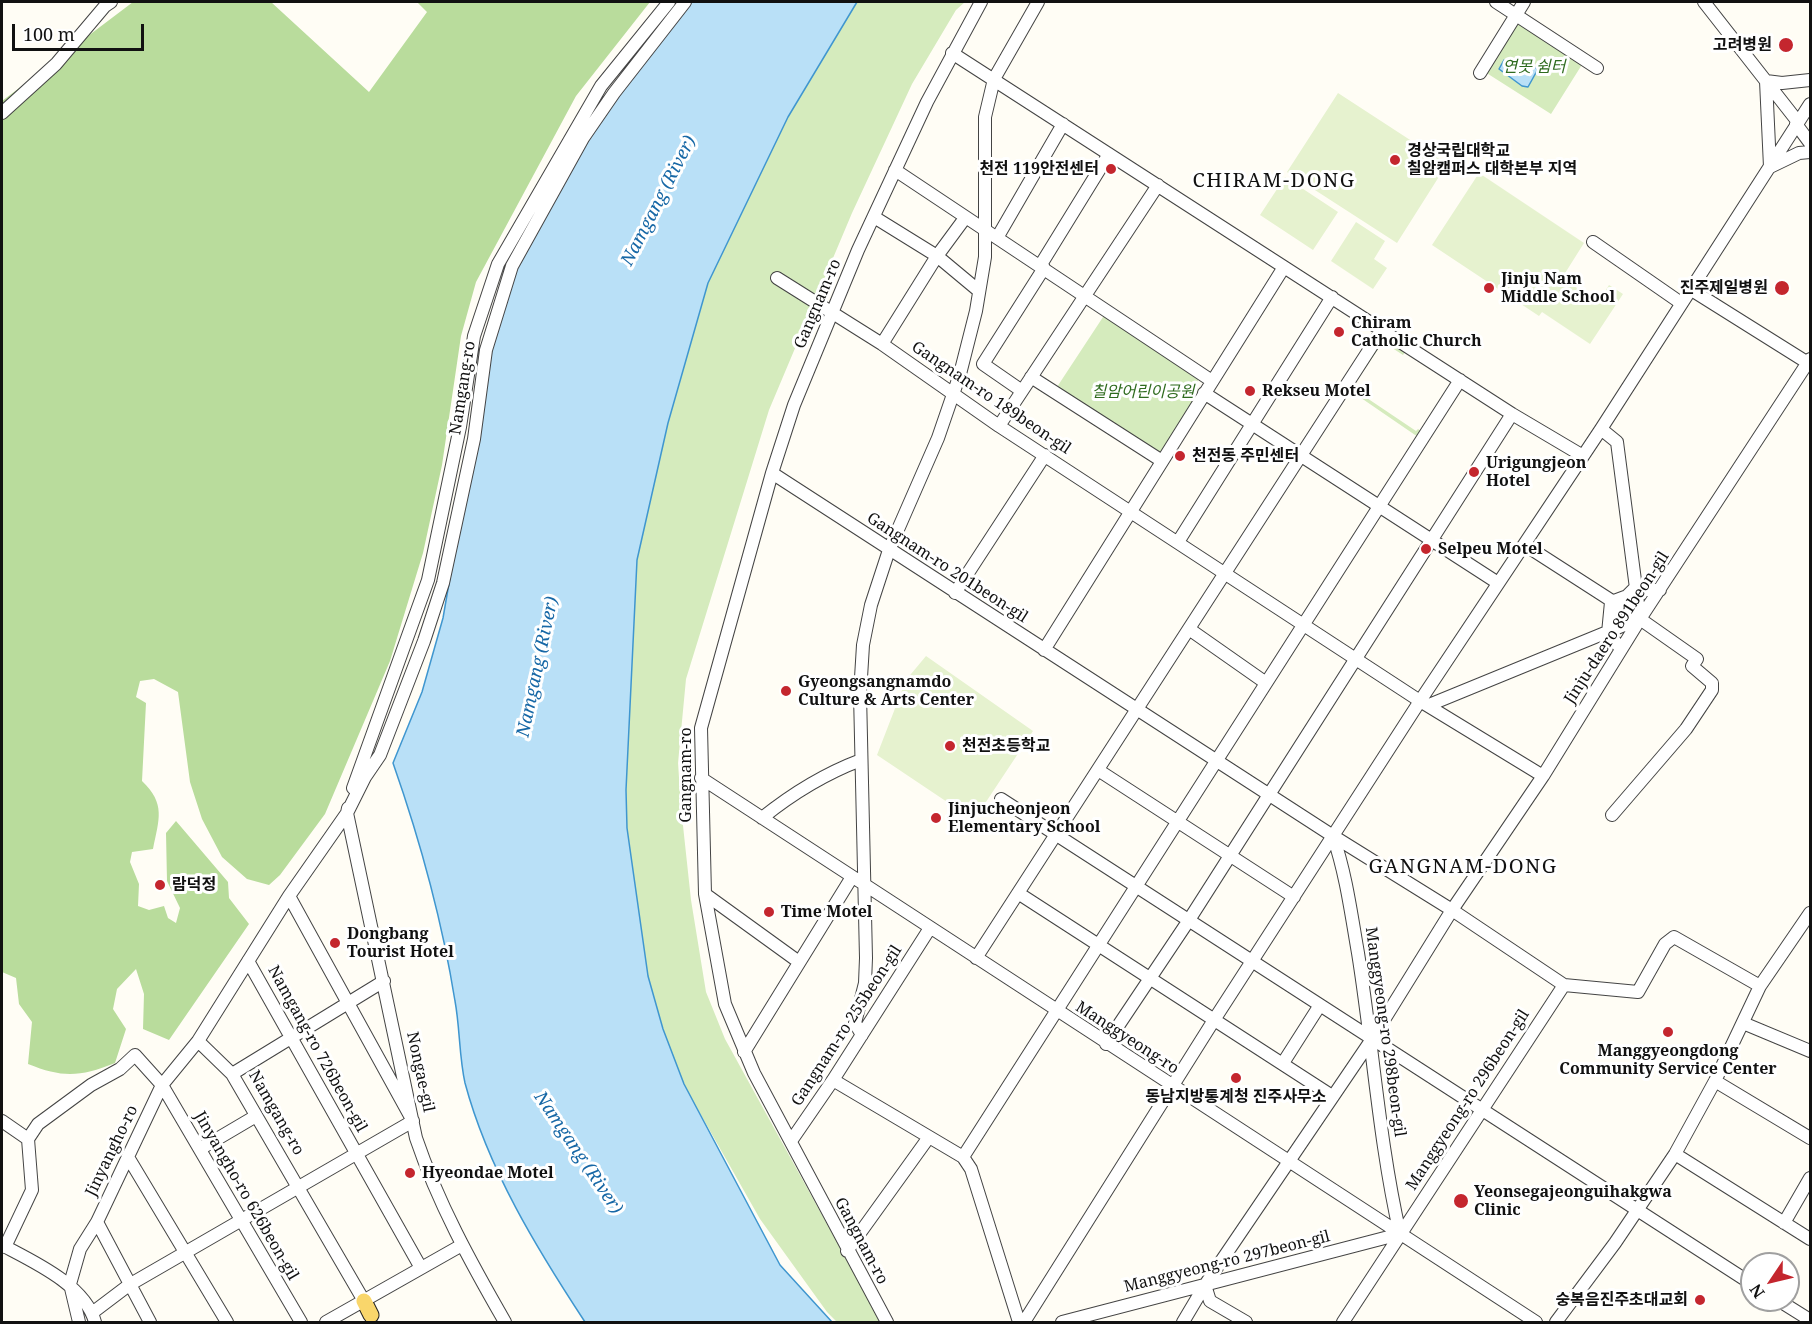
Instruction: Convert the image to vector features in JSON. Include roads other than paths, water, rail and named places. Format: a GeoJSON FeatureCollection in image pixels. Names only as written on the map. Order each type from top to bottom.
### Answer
{"type":"FeatureCollection","features":[{"type":"Feature","properties":{"kind":"main road","name":"Namgang-ro"},"geometry":{"type":"LineString","coordinates":[[364,1301],[373,1319]]}},
{"type":"Feature","properties":{"kind":"street"},"geometry":{"type":"LineString","coordinates":[[2,113],[56,64],[111,2]]}},
{"type":"Feature","properties":{"kind":"street","name":"Namgang-ro"},"geometry":{"type":"LineString","coordinates":[[347,813],[357,775],[410,637],[428,580],[460,428],[474,336],[498,264],[602,86],[669,2]]}},
{"type":"Feature","properties":{"kind":"street","name":"Namgang-ro"},"geometry":{"type":"LineString","coordinates":[[364,1301],[232,1074],[198,1041],[289,896],[347,813],[380,755],[424,641],[443,583],[474,439],[486,350],[512,266],[583,138],[614,93],[685,2]]}},
{"type":"Feature","properties":{"kind":"street","name":"Gangnam-ro"},"geometry":{"type":"LineString","coordinates":[[887,1323],[744,1052],[725,1004],[705,894],[701,728],[772,473],[794,405],[832,312],[895,170],[952,53],[981,2]]}},
{"type":"Feature","properties":{"kind":"street"},"geometry":{"type":"LineString","coordinates":[[862,1035],[855,1023],[865,983],[860,694],[863,645],[871,605],[889,550],[938,438],[953,392],[979,291],[985,257],[985,117],[994,79],[1038,2]]}},
{"type":"Feature","properties":{"kind":"street"},"geometry":{"type":"LineString","coordinates":[[1496,2],[1597,68]]}},
{"type":"Feature","properties":{"kind":"street"},"geometry":{"type":"LineString","coordinates":[[1480,73],[1524,2]]}},
{"type":"Feature","properties":{"kind":"street"},"geometry":{"type":"LineString","coordinates":[[1704,2],[1798,122],[1810,143]]}},
{"type":"Feature","properties":{"kind":"street"},"geometry":{"type":"LineString","coordinates":[[952,53],[1512,414],[1583,456]]}},
{"type":"Feature","properties":{"kind":"street"},"geometry":{"type":"LineString","coordinates":[[1766,81],[1782,83],[1810,80]]}},
{"type":"Feature","properties":{"kind":"street"},"geometry":{"type":"LineString","coordinates":[[1766,81],[1770,167]]}},
{"type":"Feature","properties":{"kind":"street"},"geometry":{"type":"LineString","coordinates":[[1024,1323],[1252,961],[1333,836],[1425,703],[1498,583],[1601,429],[1810,104]]}},
{"type":"Feature","properties":{"kind":"street"},"geometry":{"type":"LineString","coordinates":[[1798,122],[1810,130]]}},
{"type":"Feature","properties":{"kind":"street"},"geometry":{"type":"LineString","coordinates":[[997,238],[1064,124]]}},
{"type":"Feature","properties":{"kind":"street"},"geometry":{"type":"LineString","coordinates":[[1770,167],[1799,153],[1810,152]]}},
{"type":"Feature","properties":{"kind":"street"},"geometry":{"type":"LineString","coordinates":[[1042,267],[1109,154]]}},
{"type":"Feature","properties":{"kind":"street"},"geometry":{"type":"LineString","coordinates":[[895,170],[1212,381]]}},
{"type":"Feature","properties":{"kind":"street"},"geometry":{"type":"LineString","coordinates":[[999,426],[1158,185]]}},
{"type":"Feature","properties":{"kind":"street"},"geometry":{"type":"LineString","coordinates":[[874,217],[937,256],[979,291]]}},
{"type":"Feature","properties":{"kind":"street"},"geometry":{"type":"LineString","coordinates":[[882,344],[937,256],[966,218]]}},
{"type":"Feature","properties":{"kind":"street"},"geometry":{"type":"LineString","coordinates":[[1593,242],[1681,303]]}},
{"type":"Feature","properties":{"kind":"street","name":"Gangnam-ro 189beon-gil"},"geometry":{"type":"LineString","coordinates":[[1022,391],[983,364],[1042,267]]}},
{"type":"Feature","properties":{"kind":"street"},"geometry":{"type":"LineString","coordinates":[[1044,650],[1284,267]]}},
{"type":"Feature","properties":{"kind":"street","name":"Gangnam-ro 189beon-gil"},"geometry":{"type":"LineString","coordinates":[[777,278],[882,344],[999,426],[1303,624],[1543,776]]}},
{"type":"Feature","properties":{"kind":"street","name":"Jinju-daero 891beon-gil"},"geometry":{"type":"LineString","coordinates":[[1182,1323],[1205,1285],[1372,1039],[1452,910],[1543,776],[1640,619],[1809,361],[1690,289]]}},
{"type":"Feature","properties":{"kind":"street"},"geometry":{"type":"LineString","coordinates":[[1178,542],[1332,297]]}},
{"type":"Feature","properties":{"kind":"street"},"geometry":{"type":"LineString","coordinates":[[976,958],[1382,330]]}},
{"type":"Feature","properties":{"kind":"street"},"geometry":{"type":"LineString","coordinates":[[1031,377],[1162,461]]}},
{"type":"Feature","properties":{"kind":"street"},"geometry":{"type":"LineString","coordinates":[[963,1157],[1460,380]]}},
{"type":"Feature","properties":{"kind":"street"},"geometry":{"type":"LineString","coordinates":[[1204,393],[1498,583]]}},
{"type":"Feature","properties":{"kind":"street"},"geometry":{"type":"LineString","coordinates":[[1106,1044],[1189,920],[1512,414]]}},
{"type":"Feature","properties":{"kind":"street"},"geometry":{"type":"LineString","coordinates":[[1601,429],[1617,442],[1640,619]]}},
{"type":"Feature","properties":{"kind":"street"},"geometry":{"type":"LineString","coordinates":[[955,593],[1045,455]]}},
{"type":"Feature","properties":{"kind":"street","name":"Gangnam-ro 201beon-gil"},"geometry":{"type":"LineString","coordinates":[[772,473],[1269,795],[1452,910],[1564,985]]}},
{"type":"Feature","properties":{"kind":"street"},"geometry":{"type":"LineString","coordinates":[[1525,545],[1640,619],[1697,659],[1692,666],[1712,683],[1712,690],[1686,729],[1612,815]]}},
{"type":"Feature","properties":{"kind":"street"},"geometry":{"type":"LineString","coordinates":[[1637,586],[1648,590],[1660,590]]}},
{"type":"Feature","properties":{"kind":"street"},"geometry":{"type":"LineString","coordinates":[[1611,602],[1627,596],[1637,586]]}},
{"type":"Feature","properties":{"kind":"street"},"geometry":{"type":"LineString","coordinates":[[1611,602],[1608,633],[1621,649]]}},
{"type":"Feature","properties":{"kind":"street"},"geometry":{"type":"LineString","coordinates":[[1425,703],[1640,619]]}},
{"type":"Feature","properties":{"kind":"street"},"geometry":{"type":"LineString","coordinates":[[1189,629],[1266,683]]}},
{"type":"Feature","properties":{"kind":"street"},"geometry":{"type":"LineString","coordinates":[[762,818],[832,771],[861,760]]}},
{"type":"Feature","properties":{"kind":"street"},"geometry":{"type":"LineString","coordinates":[[1098,770],[1294,897]]}},
{"type":"Feature","properties":{"kind":"street","name":"Manggyeong-ro"},"geometry":{"type":"LineString","coordinates":[[701,778],[1536,1323]]}},
{"type":"Feature","properties":{"kind":"street"},"geometry":{"type":"LineString","coordinates":[[1001,799],[1740,1276]]}},
{"type":"Feature","properties":{"kind":"street","name":"Nongae-gil"},"geometry":{"type":"LineString","coordinates":[[347,813],[413,1121],[428,1172],[462,1245],[505,1323]]}},
{"type":"Feature","properties":{"kind":"street","name":"Manggyeong-ro 298beon-gil"},"geometry":{"type":"LineString","coordinates":[[1333,836],[1344,868],[1372,1039],[1392,1197],[1400,1234]]}},
{"type":"Feature","properties":{"kind":"street"},"geometry":{"type":"LineString","coordinates":[[744,1052],[852,877]]}},
{"type":"Feature","properties":{"kind":"street"},"geometry":{"type":"LineString","coordinates":[[1018,893],[1332,1096]]}},
{"type":"Feature","properties":{"kind":"street"},"geometry":{"type":"LineString","coordinates":[[705,894],[799,962]]}},
{"type":"Feature","properties":{"kind":"street"},"geometry":{"type":"LineString","coordinates":[[289,896],[413,1121]]}},
{"type":"Feature","properties":{"kind":"street"},"geometry":{"type":"LineString","coordinates":[[1557,1323],[1637,1211],[1674,1154],[1715,1081],[1760,986],[1810,913]]}},
{"type":"Feature","properties":{"kind":"street","name":"Gangnam-ro 255beon-gil"},"geometry":{"type":"LineString","coordinates":[[791,1141],[833,1080],[930,928]]}},
{"type":"Feature","properties":{"kind":"street"},"geometry":{"type":"LineString","coordinates":[[1564,985],[1638,992],[1665,944],[1674,937],[1760,986]]}},
{"type":"Feature","properties":{"kind":"street","name":"Namgang-ro 726beon-gil"},"geometry":{"type":"LineString","coordinates":[[248,961],[421,1268]]}},
{"type":"Feature","properties":{"kind":"street"},"geometry":{"type":"LineString","coordinates":[[232,1074],[384,981]]}},
{"type":"Feature","properties":{"kind":"street","name":"Manggyeong-ro 296beon-gil"},"geometry":{"type":"LineString","coordinates":[[1343,1323],[1564,985]]}},
{"type":"Feature","properties":{"kind":"street"},"geometry":{"type":"LineString","coordinates":[[1283,1063],[1320,1005]]}},
{"type":"Feature","properties":{"kind":"street"},"geometry":{"type":"LineString","coordinates":[[1743,1023],[1810,1051]]}},
{"type":"Feature","properties":{"kind":"street","name":"Jinyangho-ro"},"geometry":{"type":"LineString","coordinates":[[79,1323],[70,1284],[80,1250],[97,1222],[162,1085],[198,1041]]}},
{"type":"Feature","properties":{"kind":"street","name":"Jinyangho-ro 626beon-gil"},"geometry":{"type":"LineString","coordinates":[[28,1138],[38,1124],[91,1084],[120,1069],[135,1055],[162,1085],[301,1323]]}},
{"type":"Feature","properties":{"kind":"street"},"geometry":{"type":"LineString","coordinates":[[833,1080],[963,1157],[971,1169],[1019,1323]]}},
{"type":"Feature","properties":{"kind":"street"},"geometry":{"type":"LineString","coordinates":[[1715,1081],[1810,1138]]}},
{"type":"Feature","properties":{"kind":"street"},"geometry":{"type":"LineString","coordinates":[[200,1149],[256,1116]]}},
{"type":"Feature","properties":{"kind":"street"},"geometry":{"type":"LineString","coordinates":[[2,1121],[28,1138],[32,1190],[3,1246],[70,1284],[94,1318]]}},
{"type":"Feature","properties":{"kind":"street","name":"Namgang-ro 726beon-gil"},"geometry":{"type":"LineString","coordinates":[[94,1318],[129,1284],[413,1121]]}},
{"type":"Feature","properties":{"kind":"street"},"geometry":{"type":"LineString","coordinates":[[847,1251],[929,1137]]}},
{"type":"Feature","properties":{"kind":"street"},"geometry":{"type":"LineString","coordinates":[[1674,1154],[1810,1239]]}},
{"type":"Feature","properties":{"kind":"street"},"geometry":{"type":"LineString","coordinates":[[128,1157],[227,1323]]}},
{"type":"Feature","properties":{"kind":"street"},"geometry":{"type":"LineString","coordinates":[[1784,1223],[1810,1178]]}},
{"type":"Feature","properties":{"kind":"street"},"geometry":{"type":"LineString","coordinates":[[97,1222],[150,1323]]}},
{"type":"Feature","properties":{"kind":"street","name":"Manggyeong-ro 297beon-gil"},"geometry":{"type":"LineString","coordinates":[[1062,1323],[1400,1234]]}},
{"type":"Feature","properties":{"kind":"street"},"geometry":{"type":"LineString","coordinates":[[326,1323],[462,1245]]}},
{"type":"Feature","properties":{"kind":"street"},"geometry":{"type":"LineString","coordinates":[[1205,1285],[1210,1301],[1246,1323]]}},
{"type":"Feature","properties":{"kind":"street"},"geometry":{"type":"LineString","coordinates":[[1797,1312],[1810,1320]]}},
{"type":"Feature","properties":{"kind":"water","name":"Namgang (River)"},"geometry":{"type":"Polygon","coordinates":[[[682,2],[857,2],[788,117],[708,283],[668,423],[637,560],[626,790],[627,828],[648,976],[663,1029],[684,1084],[780,1265],[832,1322],[585,1322],[532,1237],[500,1177],[475,1115],[463,1073],[455,1001],[437,910],[393,763],[422,692],[443,618],[499,294],[573,152],[682,2]]]}},
{"type":"Feature","properties":{"kind":"water"},"geometry":{"type":"Polygon","coordinates":[[[1504,60],[1518,74],[1527,62],[1538,69],[1528,87],[1522,86],[1499,69],[1504,60]]]}},
{"type":"Feature","properties":{"kind":"place","name":"고려병원"},"geometry":{"type":"Point","coordinates":[1786,45]}},
{"type":"Feature","properties":{"kind":"place","name":"경상국립대학교 칠암캠퍼스 대학본부 지역"},"geometry":{"type":"Point","coordinates":[1395,160]}},
{"type":"Feature","properties":{"kind":"place","name":"천전 119안전센터"},"geometry":{"type":"Point","coordinates":[1111,169]}},
{"type":"Feature","properties":{"kind":"place","name":"Jinju Nam Middle School"},"geometry":{"type":"Point","coordinates":[1489,288]}},
{"type":"Feature","properties":{"kind":"place","name":"진주제일병원"},"geometry":{"type":"Point","coordinates":[1782,288]}},
{"type":"Feature","properties":{"kind":"place","name":"Chiram Catholic Church"},"geometry":{"type":"Point","coordinates":[1339,332]}},
{"type":"Feature","properties":{"kind":"place","name":"Rekseu Motel"},"geometry":{"type":"Point","coordinates":[1250,391]}},
{"type":"Feature","properties":{"kind":"place","name":"천전동 주민센터"},"geometry":{"type":"Point","coordinates":[1180,456]}},
{"type":"Feature","properties":{"kind":"place","name":"Urigungjeon Hotel"},"geometry":{"type":"Point","coordinates":[1474,472]}},
{"type":"Feature","properties":{"kind":"place","name":"Selpeu Motel"},"geometry":{"type":"Point","coordinates":[1426,549]}},
{"type":"Feature","properties":{"kind":"place","name":"Gyeongsangnamdo Culture & Arts Center"},"geometry":{"type":"Point","coordinates":[786,691]}},
{"type":"Feature","properties":{"kind":"place","name":"천전초등학교"},"geometry":{"type":"Point","coordinates":[950,746]}},
{"type":"Feature","properties":{"kind":"place","name":"Jinjucheonjeon Elementary School"},"geometry":{"type":"Point","coordinates":[936,818]}},
{"type":"Feature","properties":{"kind":"place","name":"람덕정"},"geometry":{"type":"Point","coordinates":[160,885]}},
{"type":"Feature","properties":{"kind":"place","name":"Time Motel"},"geometry":{"type":"Point","coordinates":[769,912]}},
{"type":"Feature","properties":{"kind":"place","name":"Dongbang Tourist Hotel"},"geometry":{"type":"Point","coordinates":[335,943]}},
{"type":"Feature","properties":{"kind":"place","name":"Manggyeongdong Community Service Center"},"geometry":{"type":"Point","coordinates":[1668,1032]}},
{"type":"Feature","properties":{"kind":"place","name":"동남지방통계청 진주사무소"},"geometry":{"type":"Point","coordinates":[1236,1078]}},
{"type":"Feature","properties":{"kind":"place","name":"Hyeondae Motel"},"geometry":{"type":"Point","coordinates":[410,1173]}},
{"type":"Feature","properties":{"kind":"place","name":"Yeonsegajeonguihakgwa Clinic"},"geometry":{"type":"Point","coordinates":[1461,1201]}},
{"type":"Feature","properties":{"kind":"place","name":"숭복음진주초대교회"},"geometry":{"type":"Point","coordinates":[1700,1300]}},
{"type":"Feature","properties":{"kind":"district","name":"CHIRAM-DONG"},"geometry":{"type":"Point","coordinates":[1274,181]}},
{"type":"Feature","properties":{"kind":"district","name":"GANGNAM-DONG"},"geometry":{"type":"Point","coordinates":[1463,867]}},
{"type":"Feature","properties":{"kind":"park label","name":"연못 쉼터"},"geometry":{"type":"Point","coordinates":[1534,67]}},
{"type":"Feature","properties":{"kind":"park label","name":"칠암어린이공원"},"geometry":{"type":"Point","coordinates":[1143,392]}}]}
